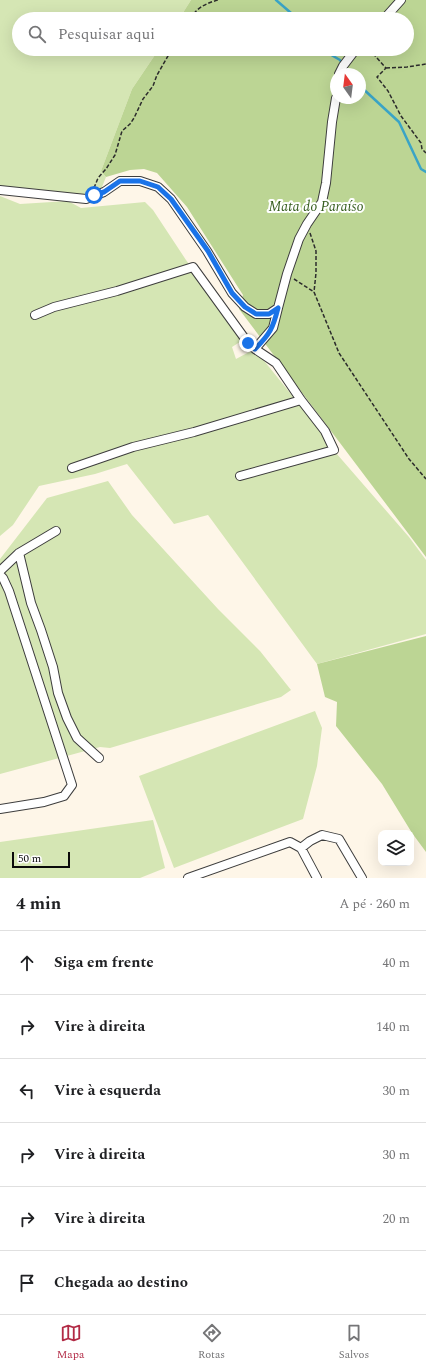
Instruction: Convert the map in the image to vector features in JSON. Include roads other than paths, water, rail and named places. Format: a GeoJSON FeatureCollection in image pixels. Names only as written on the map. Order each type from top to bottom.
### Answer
{"type":"FeatureCollection","features":[{"type":"Feature","properties":{"kind":"street"},"geometry":{"type":"LineString","coordinates":[[390,12],[401,0]]}},
{"type":"Feature","properties":{"kind":"street"},"geometry":{"type":"LineString","coordinates":[[341,68],[350,56]]}},
{"type":"Feature","properties":{"kind":"street"},"geometry":{"type":"LineString","coordinates":[[255,349],[273,328],[286,274],[299,239],[322,202],[326,183],[335,104]]}},
{"type":"Feature","properties":{"kind":"street"},"geometry":{"type":"LineString","coordinates":[[0,190],[86,198],[104,192],[120,181],[140,181],[158,187],[171,199],[208,251],[232,293],[245,307],[256,314],[269,314],[278,308]]}},
{"type":"Feature","properties":{"kind":"street"},"geometry":{"type":"LineString","coordinates":[[35,315],[54,307],[117,292],[193,267],[248,343],[276,363],[301,400],[325,431],[334,450],[240,476]]}},
{"type":"Feature","properties":{"kind":"street"},"geometry":{"type":"LineString","coordinates":[[72,468],[133,447],[194,432],[301,400]]}},
{"type":"Feature","properties":{"kind":"street"},"geometry":{"type":"LineString","coordinates":[[0,571],[19,553],[56,531]]}},
{"type":"Feature","properties":{"kind":"street"},"geometry":{"type":"LineString","coordinates":[[19,553],[30,603],[41,630],[53,667],[58,692],[67,718],[77,738],[99,758]]}},
{"type":"Feature","properties":{"kind":"street"},"geometry":{"type":"LineString","coordinates":[[0,575],[9,591],[72,785],[64,796],[44,802],[0,809]]}},
{"type":"Feature","properties":{"kind":"street"},"geometry":{"type":"LineString","coordinates":[[301,848],[310,841],[322,835],[339,839],[362,878]]}},
{"type":"Feature","properties":{"kind":"street"},"geometry":{"type":"LineString","coordinates":[[188,878],[290,842],[301,848],[317,878]]}},
{"type":"Feature","properties":{"kind":"waterway"},"geometry":{"type":"LineString","coordinates":[[276,0],[290,12]]}},
{"type":"Feature","properties":{"kind":"waterway"},"geometry":{"type":"LineString","coordinates":[[333,56],[342,63]]}},
{"type":"Feature","properties":{"kind":"waterway"},"geometry":{"type":"LineString","coordinates":[[366,92],[399,122],[421,169],[426,172]]}},
{"type":"Feature","properties":{"kind":"park label","name":"Mata do Paraíso"},"geometry":{"type":"Point","coordinates":[316,206]}}]}
